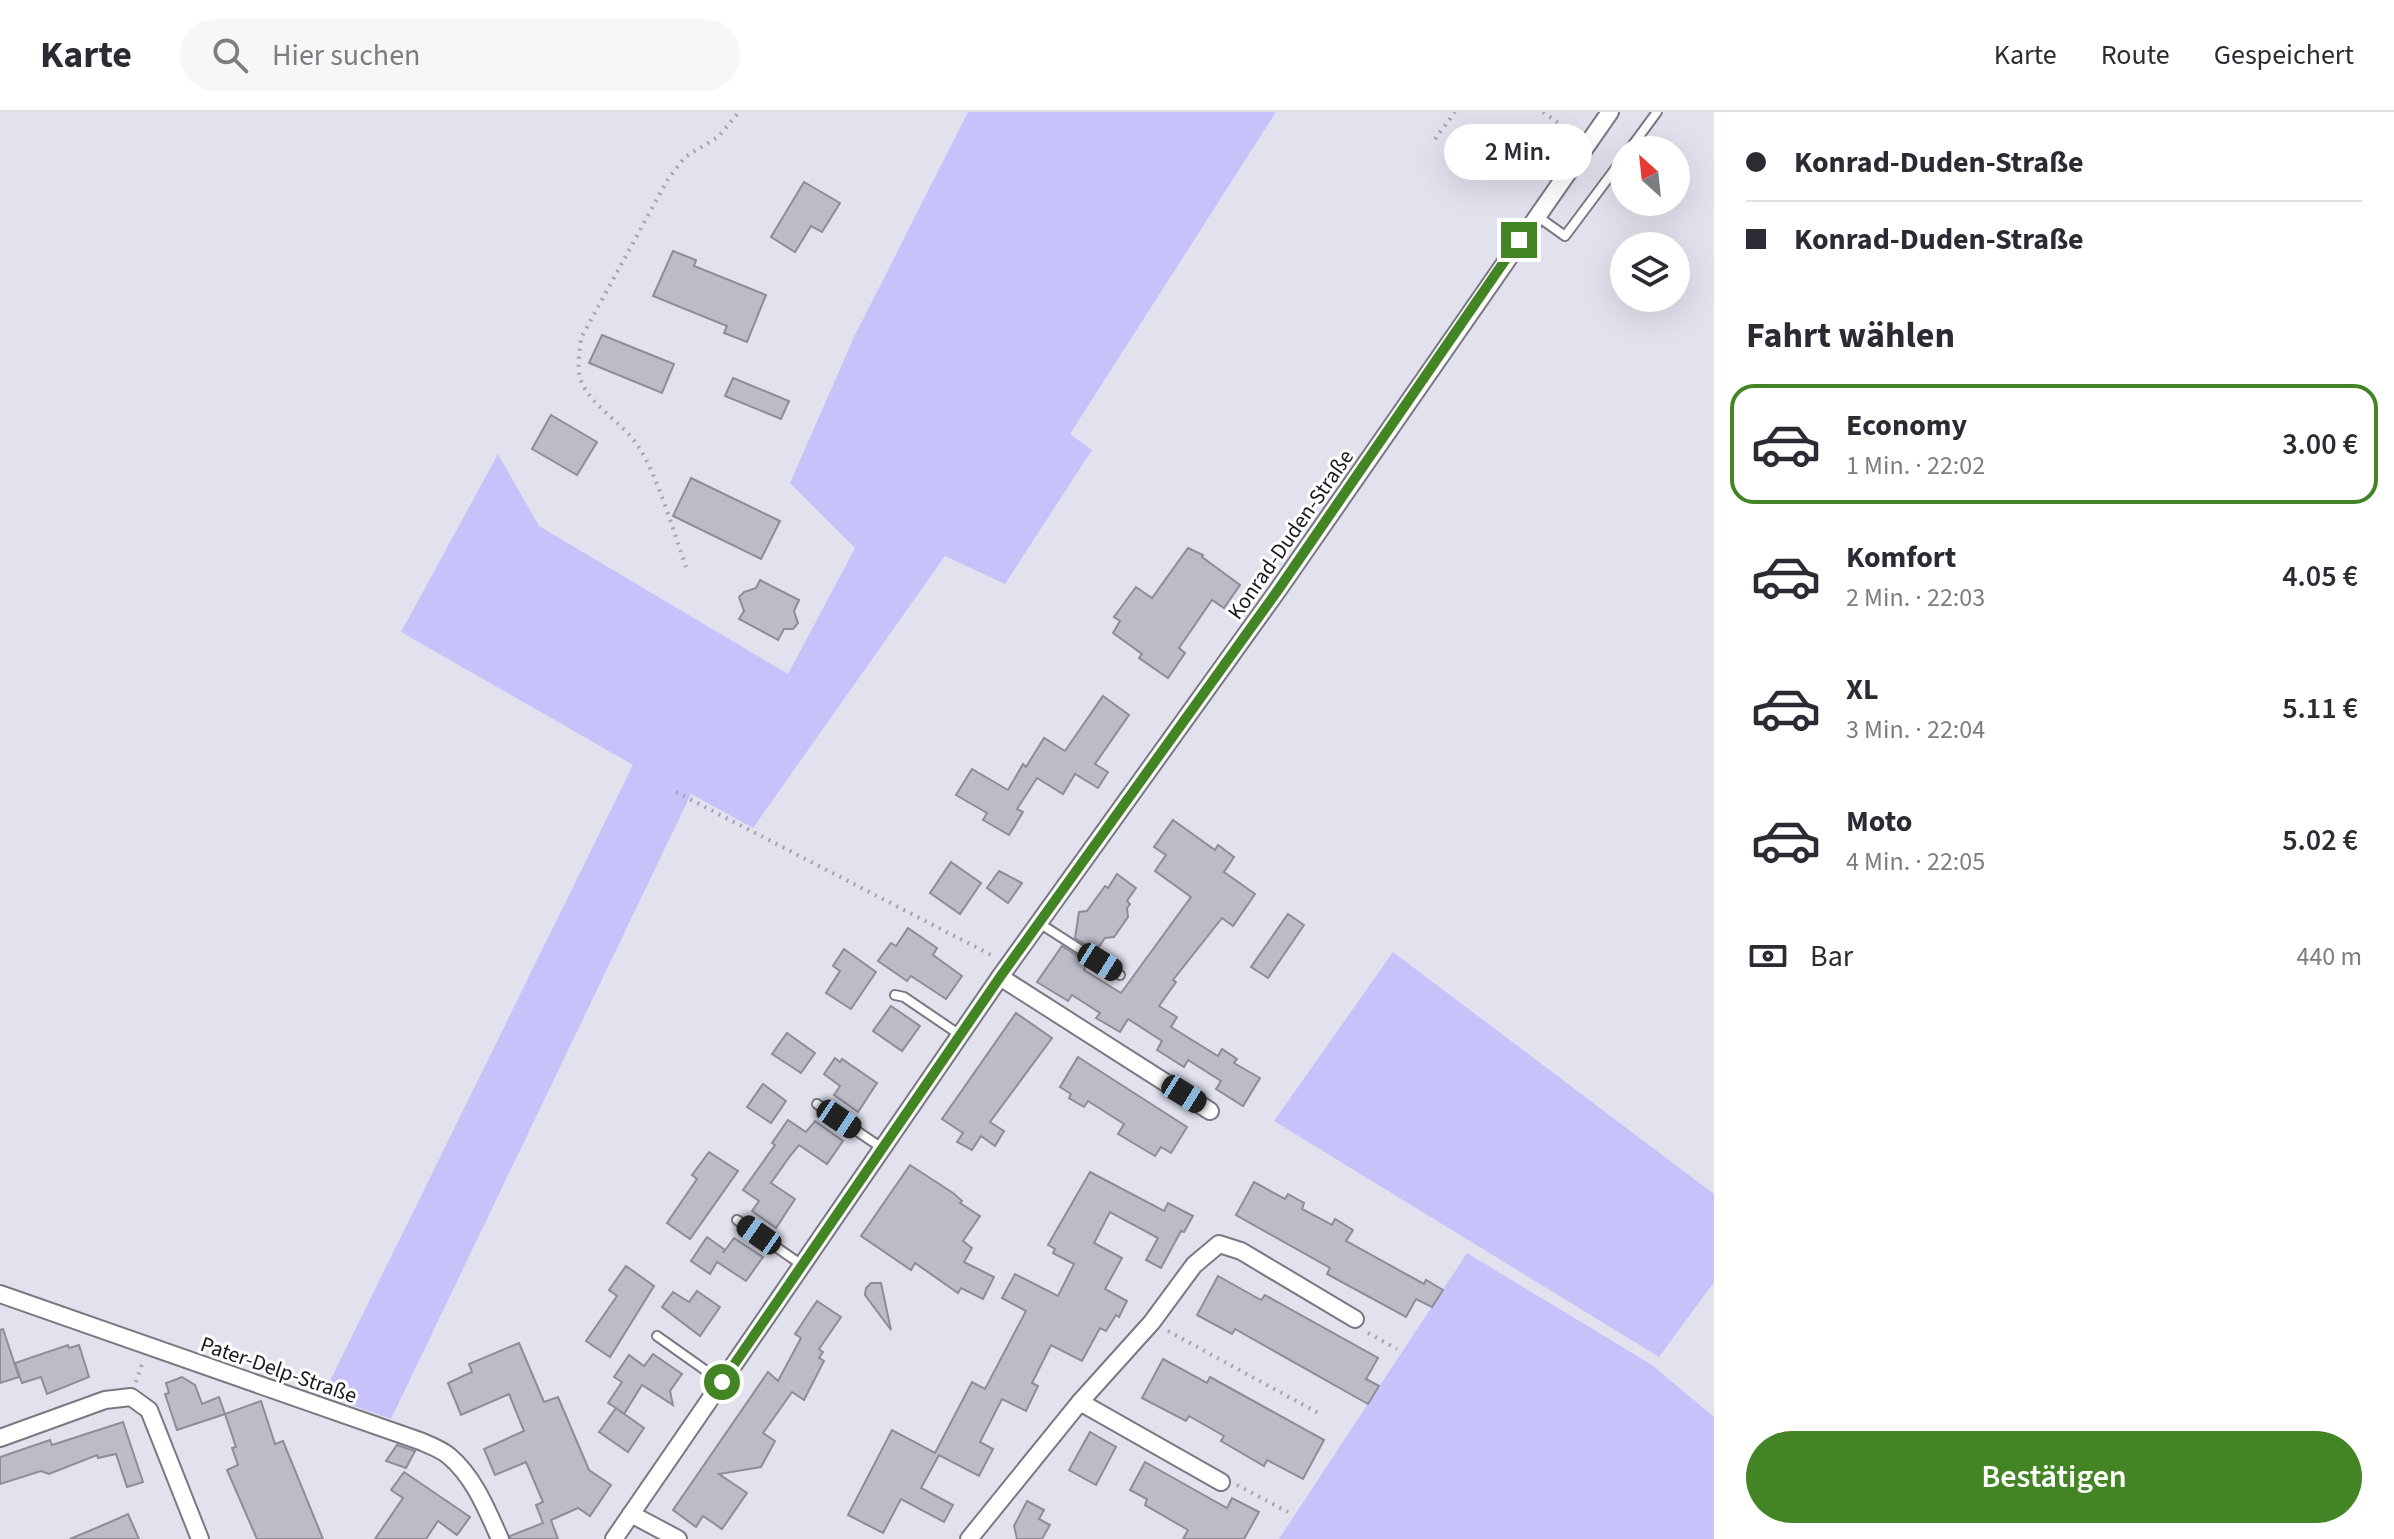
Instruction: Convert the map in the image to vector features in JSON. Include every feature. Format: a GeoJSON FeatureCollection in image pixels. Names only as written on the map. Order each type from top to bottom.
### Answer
{"type":"FeatureCollection","features":[{"type":"Feature","properties":{"kind":"street","name":"Konrad-Duden-Straße"},"geometry":{"type":"LineString","coordinates":[[614,1539],[1038,923],[1278,590],[1610,112]]}},
{"type":"Feature","properties":{"kind":"street"},"geometry":{"type":"LineString","coordinates":[[1005,971],[1210,1111]]}},
{"type":"Feature","properties":{"kind":"street"},"geometry":{"type":"LineString","coordinates":[[969,1539],[1080,1402],[1152,1322],[1194,1265],[1219,1244],[1241,1251],[1355,1319]]}},
{"type":"Feature","properties":{"kind":"street","name":"Pater-Delp-Straße"},"geometry":{"type":"LineString","coordinates":[[0,1294],[420,1441],[448,1455],[469,1479],[500,1539]]}},
{"type":"Feature","properties":{"kind":"street"},"geometry":{"type":"LineString","coordinates":[[0,1438],[105,1400],[131,1397],[149,1410],[200,1539]]}},
{"type":"Feature","properties":{"kind":"street"},"geometry":{"type":"LineString","coordinates":[[1080,1402],[1221,1482]]}},
{"type":"Feature","properties":{"kind":"street"},"geometry":{"type":"LineString","coordinates":[[631,1514],[678,1539]]}},
{"type":"Feature","properties":{"kind":"lane"},"geometry":{"type":"LineString","coordinates":[[1639,136],[1657,112]]}},
{"type":"Feature","properties":{"kind":"lane"},"geometry":{"type":"LineString","coordinates":[[1537,215],[1565,236],[1610,176]]}},
{"type":"Feature","properties":{"kind":"lane"},"geometry":{"type":"LineString","coordinates":[[1038,923],[1120,975]]}},
{"type":"Feature","properties":{"kind":"lane"},"geometry":{"type":"LineString","coordinates":[[895,995],[904,997],[960,1035]]}},
{"type":"Feature","properties":{"kind":"lane"},"geometry":{"type":"LineString","coordinates":[[817,1104],[882,1148]]}},
{"type":"Feature","properties":{"kind":"lane"},"geometry":{"type":"LineString","coordinates":[[737,1220],[802,1265]]}},
{"type":"Feature","properties":{"kind":"lane"},"geometry":{"type":"LineString","coordinates":[[657,1336],[722,1382]]}},
{"type":"Feature","properties":{"kind":"path"},"geometry":{"type":"LineString","coordinates":[[686,567],[641,450],[628,431],[581,381],[578,361],[581,338],[668,179],[685,157],[718,137],[739,112]]}},
{"type":"Feature","properties":{"kind":"path"},"geometry":{"type":"LineString","coordinates":[[1435,139],[1455,112]]}},
{"type":"Feature","properties":{"kind":"path"},"geometry":{"type":"LineString","coordinates":[[1543,112],[1588,143]]}},
{"type":"Feature","properties":{"kind":"path"},"geometry":{"type":"LineString","coordinates":[[676,792],[1005,971]]}},
{"type":"Feature","properties":{"kind":"path"},"geometry":{"type":"LineString","coordinates":[[1355,1319],[1362,1329],[1397,1349]]}},
{"type":"Feature","properties":{"kind":"path"},"geometry":{"type":"LineString","coordinates":[[1152,1322],[1320,1414]]}},
{"type":"Feature","properties":{"kind":"path"},"geometry":{"type":"LineString","coordinates":[[131,1397],[150,1347]]}},
{"type":"Feature","properties":{"kind":"path"},"geometry":{"type":"LineString","coordinates":[[1221,1482],[1230,1481],[1288,1512]]}},
{"type":"Feature","properties":{"kind":"shaded area"},"geometry":{"type":"Polygon","coordinates":[[[968,112],[1276,112],[1070,434],[1092,450],[1005,584],[945,556],[753,828],[691,794],[391,1419],[323,1395],[633,765],[401,632],[498,454],[539,526],[788,674],[855,548],[790,483],[854,337],[968,112]]]}},
{"type":"Feature","properties":{"kind":"shaded area"},"geometry":{"type":"Polygon","coordinates":[[[1393,952],[1714,1194],[1714,1282],[1659,1357],[1274,1121],[1393,952]]]}},
{"type":"Feature","properties":{"kind":"shaded area"},"geometry":{"type":"Polygon","coordinates":[[[1467,1253],[1652,1365],[1714,1417],[1714,1539],[1279,1539],[1467,1253]]]}},
{"type":"Feature","properties":{"kind":"building"},"geometry":{"type":"Polygon","coordinates":[[[804,182],[840,203],[822,232],[811,226],[795,252],[771,237],[804,182]]]}},
{"type":"Feature","properties":{"kind":"building"},"geometry":{"type":"Polygon","coordinates":[[[673,251],[696,260],[694,266],[766,295],[747,342],[724,333],[727,326],[653,296],[673,251]]]}},
{"type":"Feature","properties":{"kind":"building"},"geometry":{"type":"Polygon","coordinates":[[[602,335],[674,364],[662,393],[589,363],[602,335]]]}},
{"type":"Feature","properties":{"kind":"building"},"geometry":{"type":"Polygon","coordinates":[[[733,378],[789,401],[781,419],[725,396],[733,378]]]}},
{"type":"Feature","properties":{"kind":"building"},"geometry":{"type":"Polygon","coordinates":[[[551,415],[597,442],[577,475],[532,449],[551,415]]]}},
{"type":"Feature","properties":{"kind":"building"},"geometry":{"type":"Polygon","coordinates":[[[691,478],[780,521],[761,559],[673,516],[691,478]]]}},
{"type":"Feature","properties":{"kind":"building"},"geometry":{"type":"Polygon","coordinates":[[[1188,548],[1203,555],[1240,585],[1224,608],[1212,600],[1179,648],[1185,653],[1168,678],[1139,658],[1142,654],[1113,633],[1120,621],[1114,617],[1136,587],[1152,598],[1188,548]]]}},
{"type":"Feature","properties":{"kind":"building"},"geometry":{"type":"Polygon","coordinates":[[[760,580],[799,600],[794,611],[798,623],[793,629],[784,629],[778,640],[739,619],[744,611],[739,597],[756,588],[760,580]]]}},
{"type":"Feature","properties":{"kind":"building"},"geometry":{"type":"Polygon","coordinates":[[[1103,696],[1129,715],[1095,764],[1108,772],[1098,788],[1075,774],[1063,794],[1037,778],[1017,809],[1023,812],[1009,835],[983,820],[987,813],[956,795],[972,769],[1008,790],[1023,764],[1026,767],[1044,738],[1065,751],[1103,696]]]}},
{"type":"Feature","properties":{"kind":"building"},"geometry":{"type":"Polygon","coordinates":[[[1173,820],[1215,850],[1218,845],[1234,857],[1224,872],[1255,894],[1233,926],[1222,918],[1173,980],[1176,982],[1159,1006],[1177,1017],[1171,1027],[1218,1056],[1222,1049],[1237,1059],[1234,1063],[1260,1078],[1243,1106],[1216,1089],[1221,1081],[1188,1060],[1184,1067],[1157,1050],[1162,1041],[1128,1019],[1120,1032],[1096,1018],[1100,1013],[1072,995],[1068,1001],[1037,982],[1062,946],[1088,963],[1084,970],[1121,993],[1191,897],[1155,871],[1166,855],[1154,847],[1173,820]]]}},
{"type":"Feature","properties":{"kind":"building"},"geometry":{"type":"Polygon","coordinates":[[[951,862],[981,883],[960,914],[930,893],[951,862]]]}},
{"type":"Feature","properties":{"kind":"building"},"geometry":{"type":"Polygon","coordinates":[[[999,871],[1022,883],[1008,903],[987,888],[999,871]]]}},
{"type":"Feature","properties":{"kind":"building"},"geometry":{"type":"Polygon","coordinates":[[[1117,874],[1136,888],[1127,901],[1130,904],[1128,917],[1114,937],[1105,938],[1096,951],[1075,938],[1079,912],[1087,911],[1117,874]]]}},
{"type":"Feature","properties":{"kind":"building"},"geometry":{"type":"Polygon","coordinates":[[[1288,914],[1304,925],[1268,978],[1251,967],[1288,914]]]}},
{"type":"Feature","properties":{"kind":"building"},"geometry":{"type":"Polygon","coordinates":[[[908,928],[937,948],[933,955],[962,976],[946,999],[911,976],[907,981],[878,961],[891,943],[896,946],[908,928]]]}},
{"type":"Feature","properties":{"kind":"building"},"geometry":{"type":"Polygon","coordinates":[[[844,949],[876,972],[851,1009],[826,993],[840,971],[833,966],[844,949]]]}},
{"type":"Feature","properties":{"kind":"building"},"geometry":{"type":"Polygon","coordinates":[[[891,1006],[920,1026],[902,1051],[873,1031],[891,1006]]]}},
{"type":"Feature","properties":{"kind":"building"},"geometry":{"type":"Polygon","coordinates":[[[1016,1013],[1052,1038],[990,1122],[1004,1131],[995,1146],[981,1136],[972,1150],[957,1142],[963,1133],[942,1119],[1016,1013]]]}},
{"type":"Feature","properties":{"kind":"building"},"geometry":{"type":"Polygon","coordinates":[[[787,1033],[815,1053],[801,1073],[772,1054],[787,1033]]]}},
{"type":"Feature","properties":{"kind":"building"},"geometry":{"type":"Polygon","coordinates":[[[1078,1057],[1187,1127],[1171,1153],[1161,1147],[1155,1156],[1118,1134],[1124,1124],[1088,1101],[1084,1107],[1069,1098],[1071,1094],[1060,1087],[1078,1057]]]}},
{"type":"Feature","properties":{"kind":"building"},"geometry":{"type":"Polygon","coordinates":[[[835,1058],[840,1062],[842,1059],[877,1083],[858,1112],[834,1095],[840,1086],[824,1074],[835,1058]]]}},
{"type":"Feature","properties":{"kind":"building"},"geometry":{"type":"Polygon","coordinates":[[[763,1084],[786,1101],[771,1123],[747,1107],[763,1084]]]}},
{"type":"Feature","properties":{"kind":"building"},"geometry":{"type":"Polygon","coordinates":[[[788,1120],[806,1132],[815,1121],[843,1141],[827,1164],[799,1145],[790,1156],[771,1183],[795,1199],[776,1228],[752,1211],[759,1201],[743,1190],[775,1145],[772,1143],[788,1120]]]}},
{"type":"Feature","properties":{"kind":"building"},"geometry":{"type":"Polygon","coordinates":[[[709,1152],[738,1171],[690,1239],[667,1223],[697,1179],[692,1175],[709,1152]]]}},
{"type":"Feature","properties":{"kind":"building"},"geometry":{"type":"Polygon","coordinates":[[[910,1165],[953,1193],[962,1201],[960,1203],[980,1216],[963,1241],[972,1248],[964,1262],[994,1277],[983,1299],[961,1288],[958,1293],[915,1263],[911,1270],[861,1236],[910,1165]]]}},
{"type":"Feature","properties":{"kind":"building"},"geometry":{"type":"Polygon","coordinates":[[[1090,1172],[1164,1211],[1168,1203],[1193,1216],[1161,1268],[1146,1260],[1158,1238],[1110,1212],[1094,1243],[1122,1258],[1105,1289],[1127,1301],[1119,1317],[1116,1315],[1106,1331],[1100,1328],[1082,1361],[1051,1345],[1032,1383],[1038,1386],[1026,1411],[1002,1399],[980,1442],[993,1449],[979,1476],[939,1455],[921,1488],[953,1505],[944,1522],[901,1499],[883,1533],[848,1515],[892,1430],[935,1453],[972,1382],[985,1389],[1026,1311],[1002,1298],[1015,1274],[1058,1296],[1074,1264],[1053,1253],[1055,1249],[1048,1245],[1090,1172]]]}},
{"type":"Feature","properties":{"kind":"building"},"geometry":{"type":"Polygon","coordinates":[[[1254,1182],[1285,1199],[1288,1194],[1304,1203],[1302,1209],[1332,1225],[1335,1219],[1353,1230],[1346,1241],[1424,1284],[1426,1280],[1443,1290],[1432,1307],[1416,1299],[1406,1317],[1327,1274],[1330,1268],[1236,1215],[1254,1182]]]}},
{"type":"Feature","properties":{"kind":"building"},"geometry":{"type":"Polygon","coordinates":[[[707,1237],[725,1250],[723,1253],[734,1238],[763,1257],[746,1281],[717,1262],[710,1274],[691,1261],[707,1237]]]}},
{"type":"Feature","properties":{"kind":"building"},"geometry":{"type":"Polygon","coordinates":[[[626,1266],[654,1286],[610,1357],[586,1341],[617,1296],[609,1290],[626,1266]]]}},
{"type":"Feature","properties":{"kind":"building"},"geometry":{"type":"Polygon","coordinates":[[[1218,1276],[1261,1300],[1265,1295],[1378,1358],[1366,1379],[1379,1386],[1368,1404],[1235,1329],[1232,1334],[1197,1315],[1218,1276]]]}},
{"type":"Feature","properties":{"kind":"building"},"geometry":{"type":"Polygon","coordinates":[[[871,1283],[881,1283],[891,1330],[865,1295],[871,1283]]]}},
{"type":"Feature","properties":{"kind":"building"},"geometry":{"type":"Polygon","coordinates":[[[697,1291],[720,1307],[700,1336],[662,1307],[673,1292],[689,1302],[697,1291]]]}},
{"type":"Feature","properties":{"kind":"building"},"geometry":{"type":"Polygon","coordinates":[[[817,1301],[841,1317],[819,1349],[823,1352],[819,1358],[824,1361],[804,1400],[792,1392],[763,1433],[775,1441],[761,1467],[719,1474],[747,1493],[722,1529],[703,1516],[696,1527],[673,1510],[768,1372],[778,1381],[801,1338],[795,1334],[817,1301]]]}},
{"type":"Feature","properties":{"kind":"building"},"geometry":{"type":"Polygon","coordinates":[[[3,1329],[19,1377],[0,1383],[0,1330],[3,1329]]]}},
{"type":"Feature","properties":{"kind":"building"},"geometry":{"type":"Polygon","coordinates":[[[519,1343],[544,1402],[558,1397],[589,1470],[611,1485],[590,1516],[578,1508],[551,1520],[558,1539],[511,1539],[510,1536],[543,1523],[536,1505],[543,1502],[526,1462],[495,1475],[484,1449],[524,1431],[509,1394],[461,1415],[448,1383],[472,1372],[469,1364],[519,1343]]]}},
{"type":"Feature","properties":{"kind":"building"},"geometry":{"type":"Polygon","coordinates":[[[68,1345],[69,1348],[79,1345],[89,1377],[47,1394],[41,1377],[22,1383],[15,1363],[68,1345]]]}},
{"type":"Feature","properties":{"kind":"building"},"geometry":{"type":"Polygon","coordinates":[[[653,1354],[682,1374],[670,1391],[673,1405],[642,1385],[624,1414],[644,1428],[628,1452],[599,1432],[616,1408],[608,1403],[622,1382],[614,1377],[629,1355],[644,1366],[653,1354]]]}},
{"type":"Feature","properties":{"kind":"building"},"geometry":{"type":"Polygon","coordinates":[[[1163,1359],[1207,1383],[1210,1377],[1324,1440],[1303,1479],[1267,1460],[1264,1466],[1221,1441],[1224,1436],[1189,1416],[1186,1421],[1142,1398],[1163,1359]]]}},
{"type":"Feature","properties":{"kind":"building"},"geometry":{"type":"Polygon","coordinates":[[[182,1377],[195,1385],[202,1404],[219,1397],[225,1414],[177,1430],[165,1394],[169,1393],[166,1383],[182,1377]]]}},
{"type":"Feature","properties":{"kind":"building"},"geometry":{"type":"Polygon","coordinates":[[[261,1401],[275,1444],[283,1441],[323,1539],[257,1539],[227,1470],[238,1465],[232,1448],[236,1447],[225,1414],[261,1401]]]}},
{"type":"Feature","properties":{"kind":"building"},"geometry":{"type":"Polygon","coordinates":[[[123,1422],[143,1482],[127,1487],[116,1454],[98,1458],[97,1455],[49,1474],[41,1471],[0,1484],[0,1457],[50,1440],[52,1445],[123,1422]]]}},
{"type":"Feature","properties":{"kind":"building"},"geometry":{"type":"Polygon","coordinates":[[[1090,1432],[1116,1447],[1096,1485],[1069,1470],[1090,1432]]]}},
{"type":"Feature","properties":{"kind":"building"},"geometry":{"type":"Polygon","coordinates":[[[397,1445],[415,1451],[406,1468],[386,1461],[397,1445]]]}},
{"type":"Feature","properties":{"kind":"building"},"geometry":{"type":"Polygon","coordinates":[[[1145,1462],[1227,1508],[1232,1498],[1259,1512],[1244,1539],[1183,1539],[1188,1530],[1145,1505],[1147,1499],[1130,1490],[1145,1462]]]}},
{"type":"Feature","properties":{"kind":"building"},"geometry":{"type":"Polygon","coordinates":[[[404,1472],[470,1517],[457,1535],[438,1521],[426,1539],[375,1539],[403,1498],[391,1490],[404,1472]]]}},
{"type":"Feature","properties":{"kind":"building"},"geometry":{"type":"Polygon","coordinates":[[[1027,1501],[1044,1510],[1039,1519],[1050,1525],[1042,1539],[1017,1539],[1014,1526],[1027,1501]]]}},
{"type":"Feature","properties":{"kind":"building"},"geometry":{"type":"Polygon","coordinates":[[[128,1514],[139,1539],[70,1539],[108,1523],[128,1514]]]}},
{"type":"Feature","properties":{"kind":"route"},"geometry":{"type":"LineString","coordinates":[[722,1382],[1000,977],[1278,590],[1519,240]]}}]}
